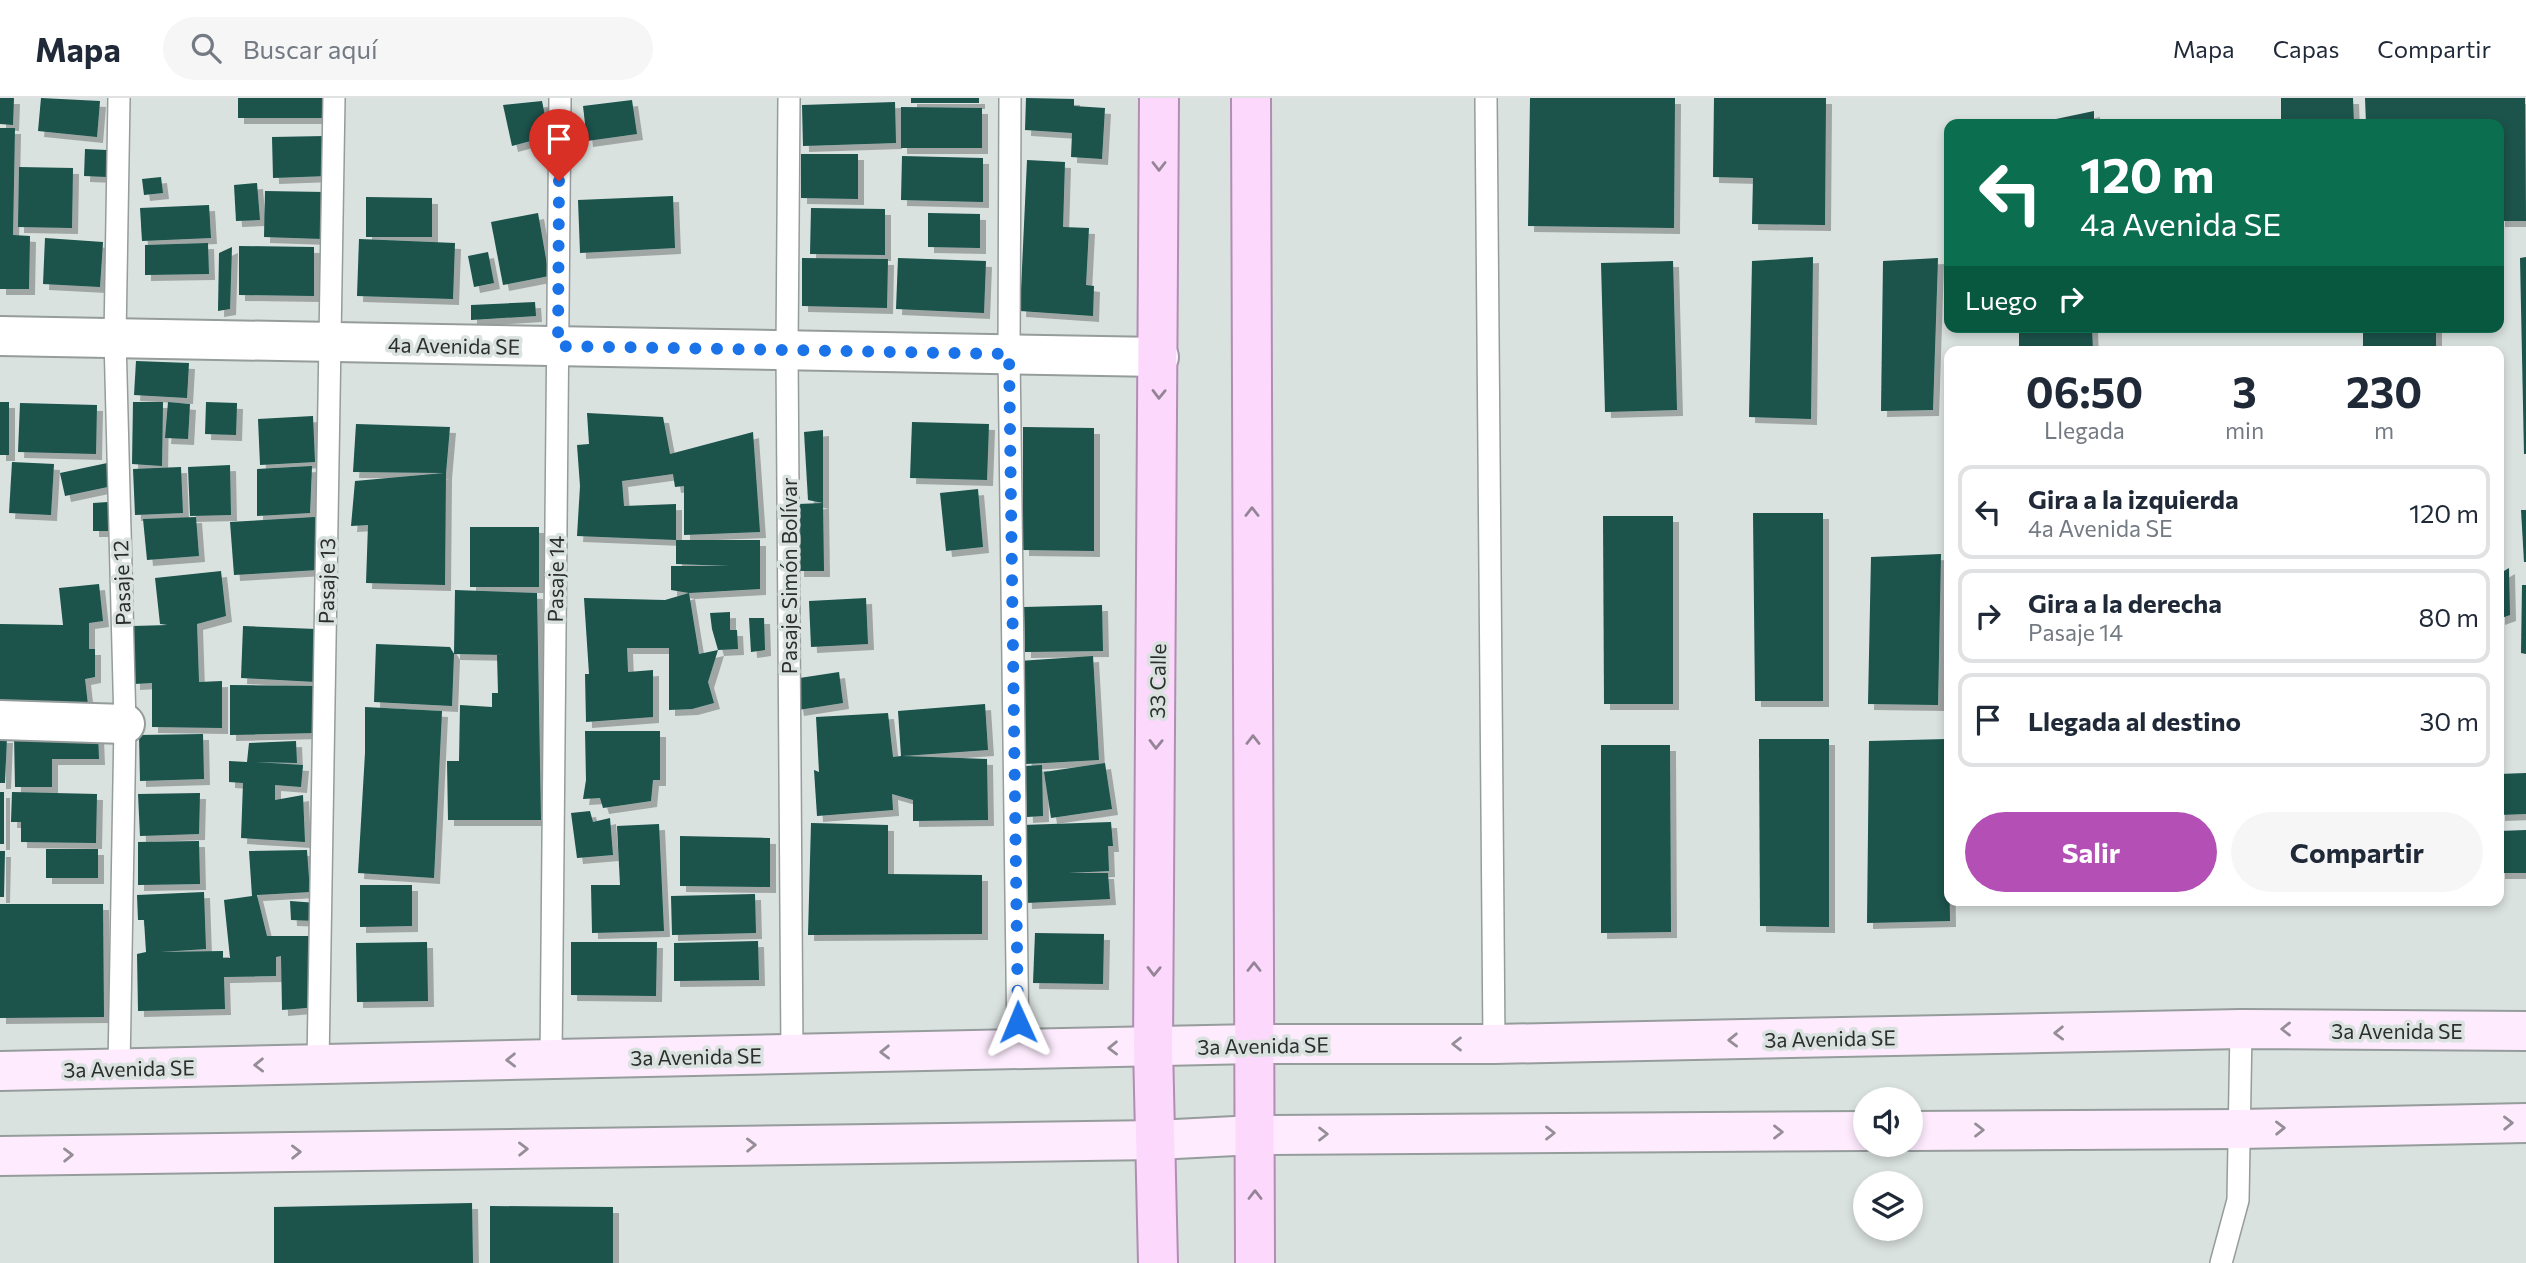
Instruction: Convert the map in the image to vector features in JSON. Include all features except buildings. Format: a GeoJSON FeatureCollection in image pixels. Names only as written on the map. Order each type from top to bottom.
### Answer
{"type":"FeatureCollection","features":[{"type":"Feature","properties":{"kind":"main road","name":"33 Calle"},"geometry":{"type":"LineString","coordinates":[[1158,1263],[1153,1047],[1159,98]]}},
{"type":"Feature","properties":{"kind":"main road"},"geometry":{"type":"LineString","coordinates":[[1251,98],[1255,1263]]}},
{"type":"Feature","properties":{"kind":"main road","name":"3a Avenida SE"},"geometry":{"type":"LineString","coordinates":[[0,1071],[1254,1044],[1494,1044],[2241,1029],[2526,1031]]}},
{"type":"Feature","properties":{"kind":"main road"},"geometry":{"type":"LineString","coordinates":[[1923,1131],[2240,1129],[2526,1123]]}},
{"type":"Feature","properties":{"kind":"main road"},"geometry":{"type":"LineString","coordinates":[[0,1156],[1156,1140],[1255,1135],[1853,1131]]}},
{"type":"Feature","properties":{"kind":"street","name":"4a Avenida SE"},"geometry":{"type":"LineString","coordinates":[[0,337],[1159,357]]}},
{"type":"Feature","properties":{"kind":"street"},"geometry":{"type":"LineString","coordinates":[[0,720],[125,724]]}},
{"type":"Feature","properties":{"kind":"lane","name":"Pasaje 12"},"geometry":{"type":"LineString","coordinates":[[119,98],[115,338],[125,724],[119,1068]]}},
{"type":"Feature","properties":{"kind":"lane","name":"Pasaje 13"},"geometry":{"type":"LineString","coordinates":[[318,1064],[334,98]]}},
{"type":"Feature","properties":{"kind":"lane","name":"Pasaje 14"},"geometry":{"type":"LineString","coordinates":[[551,1059],[560,98]]}},
{"type":"Feature","properties":{"kind":"lane","name":"Pasaje Simón Bolívar"},"geometry":{"type":"LineString","coordinates":[[789,98],[787,351],[792,1054]]}},
{"type":"Feature","properties":{"kind":"lane"},"geometry":{"type":"LineString","coordinates":[[1010,98],[1009,354],[1018,1049]]}},
{"type":"Feature","properties":{"kind":"lane"},"geometry":{"type":"LineString","coordinates":[[1486,98],[1494,1044]]}},
{"type":"Feature","properties":{"kind":"lane"},"geometry":{"type":"LineString","coordinates":[[2221,1263],[2238,1200],[2241,1029]]}},
{"type":"Feature","properties":{"kind":"route"},"geometry":{"type":"LineString","coordinates":[[559,181],[558,346],[1009,354],[1018,1022]]}}]}
